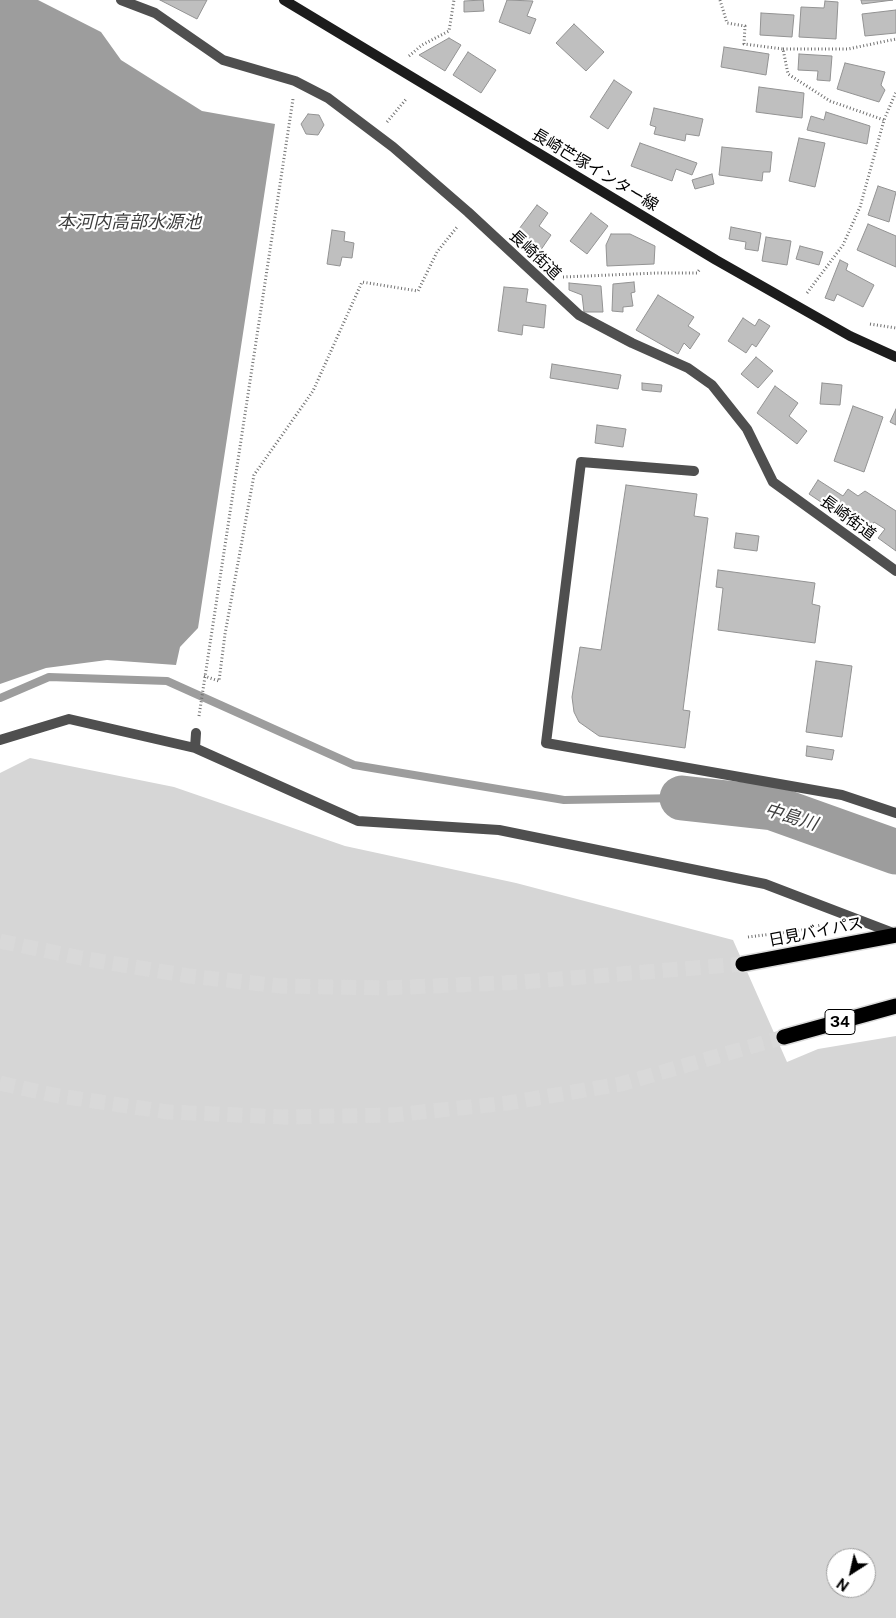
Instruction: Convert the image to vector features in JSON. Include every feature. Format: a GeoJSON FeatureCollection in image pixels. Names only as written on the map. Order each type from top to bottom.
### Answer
{"type":"FeatureCollection","features":[{"type":"Feature","properties":{"kind":"highway","name":"日見バイパス"},"geometry":{"type":"LineString","coordinates":[[743,964],[896,935]]}},
{"type":"Feature","properties":{"kind":"highway","name":"34"},"geometry":{"type":"LineString","coordinates":[[784,1037],[896,1006]]}},
{"type":"Feature","properties":{"kind":"main road","name":"長崎芒塚インター線"},"geometry":{"type":"LineString","coordinates":[[284,0],[716,260],[850,336],[896,357]]}},
{"type":"Feature","properties":{"kind":"street","name":"長崎街道"},"geometry":{"type":"LineString","coordinates":[[121,0],[155,13],[223,60],[296,81],[328,98],[393,147],[468,212],[579,315],[632,343],[688,368],[712,386],[746,429],[773,482],[896,572]]}},
{"type":"Feature","properties":{"kind":"street"},"geometry":{"type":"LineString","coordinates":[[694,470],[581,462],[546,743],[842,795],[896,812]]}},
{"type":"Feature","properties":{"kind":"street"},"geometry":{"type":"LineString","coordinates":[[0,740],[69,719],[196,748],[358,822],[499,830],[765,884],[896,935]]}},
{"type":"Feature","properties":{"kind":"street"},"geometry":{"type":"LineString","coordinates":[[196,733],[196,748]]}},
{"type":"Feature","properties":{"kind":"path"},"geometry":{"type":"LineString","coordinates":[[404,60],[422,45],[449,31],[454,0]]}},
{"type":"Feature","properties":{"kind":"path"},"geometry":{"type":"LineString","coordinates":[[720,0],[727,23],[745,26],[744,44],[783,49],[848,49],[896,39]]}},
{"type":"Feature","properties":{"kind":"path"},"geometry":{"type":"LineString","coordinates":[[783,49],[788,74],[830,101],[884,120]]}},
{"type":"Feature","properties":{"kind":"path"},"geometry":{"type":"LineString","coordinates":[[196,733],[296,81]]}},
{"type":"Feature","properties":{"kind":"path"},"geometry":{"type":"LineString","coordinates":[[807,293],[843,245],[860,207],[884,120],[896,92]]}},
{"type":"Feature","properties":{"kind":"path"},"geometry":{"type":"LineString","coordinates":[[393,147],[400,133],[387,122],[407,98]]}},
{"type":"Feature","properties":{"kind":"path"},"geometry":{"type":"LineString","coordinates":[[204,676],[219,682],[225,634],[254,475],[313,391],[362,282],[418,291],[437,252],[468,212]]}},
{"type":"Feature","properties":{"kind":"path"},"geometry":{"type":"LineString","coordinates":[[538,278],[697,273]]}},
{"type":"Feature","properties":{"kind":"path"},"geometry":{"type":"LineString","coordinates":[[867,323],[896,328]]}},
{"type":"Feature","properties":{"kind":"path"},"geometry":{"type":"LineString","coordinates":[[748,937],[792,932],[821,925]]}},
{"type":"Feature","properties":{"kind":"shaded area"},"geometry":{"type":"Polygon","coordinates":[[[30,758],[174,787],[345,846],[516,883],[733,940],[787,1062],[818,1049],[896,1036],[896,1618],[0,1618],[0,773],[30,758]]]}},
{"type":"Feature","properties":{"kind":"water","name":"本河内高部水源池"},"geometry":{"type":"Polygon","coordinates":[[[0,0],[38,0],[101,32],[121,60],[202,111],[275,124],[198,628],[180,647],[176,665],[107,660],[46,668],[0,684],[0,0]]]}},
{"type":"Feature","properties":{"kind":"building"},"geometry":{"type":"Polygon","coordinates":[[[160,0],[207,0],[197,19],[160,0]]]}},
{"type":"Feature","properties":{"kind":"building"},"geometry":{"type":"Polygon","coordinates":[[[483,0],[484,11],[464,12],[464,1],[483,0]]]}},
{"type":"Feature","properties":{"kind":"building"},"geometry":{"type":"Polygon","coordinates":[[[507,0],[533,1],[527,16],[536,19],[530,34],[499,22],[507,0]]]}},
{"type":"Feature","properties":{"kind":"building"},"geometry":{"type":"Polygon","coordinates":[[[861,0],[893,0],[862,4],[861,0]]]}},
{"type":"Feature","properties":{"kind":"building"},"geometry":{"type":"Polygon","coordinates":[[[825,1],[838,2],[836,39],[799,37],[801,7],[824,8],[825,1]]]}},
{"type":"Feature","properties":{"kind":"building"},"geometry":{"type":"Polygon","coordinates":[[[896,10],[896,33],[865,36],[862,14],[896,10]]]}},
{"type":"Feature","properties":{"kind":"building"},"geometry":{"type":"Polygon","coordinates":[[[761,13],[794,15],[792,37],[760,35],[761,13]]]}},
{"type":"Feature","properties":{"kind":"building"},"geometry":{"type":"Polygon","coordinates":[[[574,24],[604,52],[586,71],[556,43],[574,24]]]}},
{"type":"Feature","properties":{"kind":"building"},"geometry":{"type":"Polygon","coordinates":[[[449,38],[461,45],[445,71],[419,55],[449,38]]]}},
{"type":"Feature","properties":{"kind":"building"},"geometry":{"type":"Polygon","coordinates":[[[724,47],[769,54],[766,75],[721,67],[724,47]]]}},
{"type":"Feature","properties":{"kind":"building"},"geometry":{"type":"Polygon","coordinates":[[[468,52],[496,70],[481,93],[453,75],[468,52]]]}},
{"type":"Feature","properties":{"kind":"building"},"geometry":{"type":"Polygon","coordinates":[[[799,54],[832,56],[830,81],[817,80],[818,71],[798,70],[799,54]]]}},
{"type":"Feature","properties":{"kind":"building"},"geometry":{"type":"Polygon","coordinates":[[[845,63],[885,72],[881,85],[885,90],[879,102],[837,89],[845,63]]]}},
{"type":"Feature","properties":{"kind":"building"},"geometry":{"type":"Polygon","coordinates":[[[614,80],[632,92],[608,129],[590,117],[614,80]]]}},
{"type":"Feature","properties":{"kind":"building"},"geometry":{"type":"Polygon","coordinates":[[[759,87],[804,93],[802,118],[756,112],[759,87]]]}},
{"type":"Feature","properties":{"kind":"building"},"geometry":{"type":"Polygon","coordinates":[[[654,108],[703,119],[699,136],[686,134],[685,141],[654,134],[656,127],[650,125],[654,108]]]}},
{"type":"Feature","properties":{"kind":"building"},"geometry":{"type":"Polygon","coordinates":[[[826,112],[870,126],[867,144],[807,130],[811,116],[824,120],[826,112]]]}},
{"type":"Feature","properties":{"kind":"building"},"geometry":{"type":"Polygon","coordinates":[[[308,114],[319,115],[324,125],[318,135],[306,134],[301,124],[308,114]]]}},
{"type":"Feature","properties":{"kind":"building"},"geometry":{"type":"Polygon","coordinates":[[[799,138],[825,143],[815,187],[789,181],[799,138]]]}},
{"type":"Feature","properties":{"kind":"building"},"geometry":{"type":"Polygon","coordinates":[[[640,143],[697,163],[692,175],[676,169],[672,181],[631,166],[640,143]]]}},
{"type":"Feature","properties":{"kind":"building"},"geometry":{"type":"Polygon","coordinates":[[[722,147],[772,152],[770,172],[763,172],[762,181],[719,175],[722,147]]]}},
{"type":"Feature","properties":{"kind":"building"},"geometry":{"type":"Polygon","coordinates":[[[712,174],[714,184],[695,189],[692,180],[712,174]]]}},
{"type":"Feature","properties":{"kind":"building"},"geometry":{"type":"Polygon","coordinates":[[[878,186],[896,192],[889,222],[868,215],[878,186]]]}},
{"type":"Feature","properties":{"kind":"building"},"geometry":{"type":"Polygon","coordinates":[[[537,205],[548,213],[539,226],[551,235],[536,257],[521,246],[528,236],[519,229],[537,205]]]}},
{"type":"Feature","properties":{"kind":"building"},"geometry":{"type":"Polygon","coordinates":[[[591,213],[608,226],[587,254],[570,241],[591,213]]]}},
{"type":"Feature","properties":{"kind":"building"},"geometry":{"type":"Polygon","coordinates":[[[868,224],[896,236],[896,267],[857,250],[868,224]]]}},
{"type":"Feature","properties":{"kind":"building"},"geometry":{"type":"Polygon","coordinates":[[[731,227],[761,233],[758,251],[745,249],[746,242],[729,239],[731,227]]]}},
{"type":"Feature","properties":{"kind":"building"},"geometry":{"type":"Polygon","coordinates":[[[332,230],[345,232],[344,241],[354,243],[352,258],[342,257],[340,266],[327,264],[332,230]]]}},
{"type":"Feature","properties":{"kind":"building"},"geometry":{"type":"Polygon","coordinates":[[[611,234],[630,234],[655,246],[654,264],[607,266],[606,245],[611,234]]]}},
{"type":"Feature","properties":{"kind":"building"},"geometry":{"type":"Polygon","coordinates":[[[766,237],[791,241],[787,265],[762,261],[766,237]]]}},
{"type":"Feature","properties":{"kind":"building"},"geometry":{"type":"Polygon","coordinates":[[[800,246],[823,252],[819,265],[796,259],[800,246]]]}},
{"type":"Feature","properties":{"kind":"building"},"geometry":{"type":"Polygon","coordinates":[[[840,260],[848,264],[846,270],[874,285],[863,307],[837,294],[834,301],[825,298],[840,260]]]}},
{"type":"Feature","properties":{"kind":"building"},"geometry":{"type":"Polygon","coordinates":[[[634,282],[635,292],[631,293],[633,306],[623,307],[623,312],[612,311],[613,284],[634,282]]]}},
{"type":"Feature","properties":{"kind":"building"},"geometry":{"type":"Polygon","coordinates":[[[569,283],[601,286],[603,312],[584,312],[582,295],[569,290],[569,283]]]}},
{"type":"Feature","properties":{"kind":"building"},"geometry":{"type":"Polygon","coordinates":[[[504,287],[528,289],[526,302],[546,305],[544,328],[523,325],[522,335],[498,331],[504,287]]]}},
{"type":"Feature","properties":{"kind":"building"},"geometry":{"type":"Polygon","coordinates":[[[658,295],[694,317],[688,326],[700,334],[690,349],[684,343],[678,354],[636,330],[658,295]]]}},
{"type":"Feature","properties":{"kind":"building"},"geometry":{"type":"Polygon","coordinates":[[[743,318],[755,326],[759,319],[770,326],[756,347],[752,344],[746,353],[728,341],[743,318]]]}},
{"type":"Feature","properties":{"kind":"building"},"geometry":{"type":"Polygon","coordinates":[[[756,357],[773,371],[758,388],[741,374],[756,357]]]}},
{"type":"Feature","properties":{"kind":"building"},"geometry":{"type":"Polygon","coordinates":[[[552,364],[621,375],[618,389],[550,378],[552,364]]]}},
{"type":"Feature","properties":{"kind":"building"},"geometry":{"type":"Polygon","coordinates":[[[642,383],[662,385],[661,392],[642,390],[642,383]]]}},
{"type":"Feature","properties":{"kind":"building"},"geometry":{"type":"Polygon","coordinates":[[[822,383],[842,385],[840,405],[820,404],[822,383]]]}},
{"type":"Feature","properties":{"kind":"building"},"geometry":{"type":"Polygon","coordinates":[[[775,386],[798,403],[789,416],[807,431],[797,444],[757,413],[775,386]]]}},
{"type":"Feature","properties":{"kind":"building"},"geometry":{"type":"Polygon","coordinates":[[[853,406],[883,417],[864,472],[834,461],[853,406]]]}},
{"type":"Feature","properties":{"kind":"building"},"geometry":{"type":"Polygon","coordinates":[[[896,409],[896,425],[890,422],[896,409]]]}},
{"type":"Feature","properties":{"kind":"building"},"geometry":{"type":"Polygon","coordinates":[[[597,425],[626,429],[623,447],[595,443],[597,425]]]}},
{"type":"Feature","properties":{"kind":"building"},"geometry":{"type":"Polygon","coordinates":[[[818,480],[843,496],[848,489],[858,496],[865,491],[896,511],[896,551],[878,538],[885,529],[874,522],[867,533],[809,494],[818,480]]]}},
{"type":"Feature","properties":{"kind":"building"},"geometry":{"type":"Polygon","coordinates":[[[626,485],[697,494],[694,516],[708,518],[683,710],[690,711],[685,748],[599,736],[579,722],[574,712],[572,697],[580,647],[601,650],[626,485]]]}},
{"type":"Feature","properties":{"kind":"building"},"geometry":{"type":"Polygon","coordinates":[[[736,533],[759,536],[757,551],[734,548],[736,533]]]}},
{"type":"Feature","properties":{"kind":"building"},"geometry":{"type":"Polygon","coordinates":[[[718,570],[815,583],[812,604],[820,606],[815,643],[718,630],[723,588],[716,587],[718,570]]]}},
{"type":"Feature","properties":{"kind":"building"},"geometry":{"type":"Polygon","coordinates":[[[816,661],[852,666],[842,737],[806,732],[816,661]]]}},
{"type":"Feature","properties":{"kind":"building"},"geometry":{"type":"Polygon","coordinates":[[[807,746],[834,750],[832,760],[806,756],[807,746]]]}},
{"type":"Feature","properties":{"kind":"waterway"},"geometry":{"type":"LineString","coordinates":[[0,698],[49,677],[167,681],[354,765],[564,800],[682,798]]}},
{"type":"Feature","properties":{"kind":"waterway","name":"中島川"},"geometry":{"type":"LineString","coordinates":[[682,798],[773,808],[896,852]]}},
{"type":"Feature","properties":{"kind":"tunnel"},"geometry":{"type":"LineString","coordinates":[[0,941],[81,958],[189,976],[281,986],[387,988],[522,982],[743,964]]}},
{"type":"Feature","properties":{"kind":"tunnel"},"geometry":{"type":"LineString","coordinates":[[0,1083],[53,1095],[168,1112],[283,1117],[393,1115],[508,1103],[621,1084],[784,1037]]}}]}
